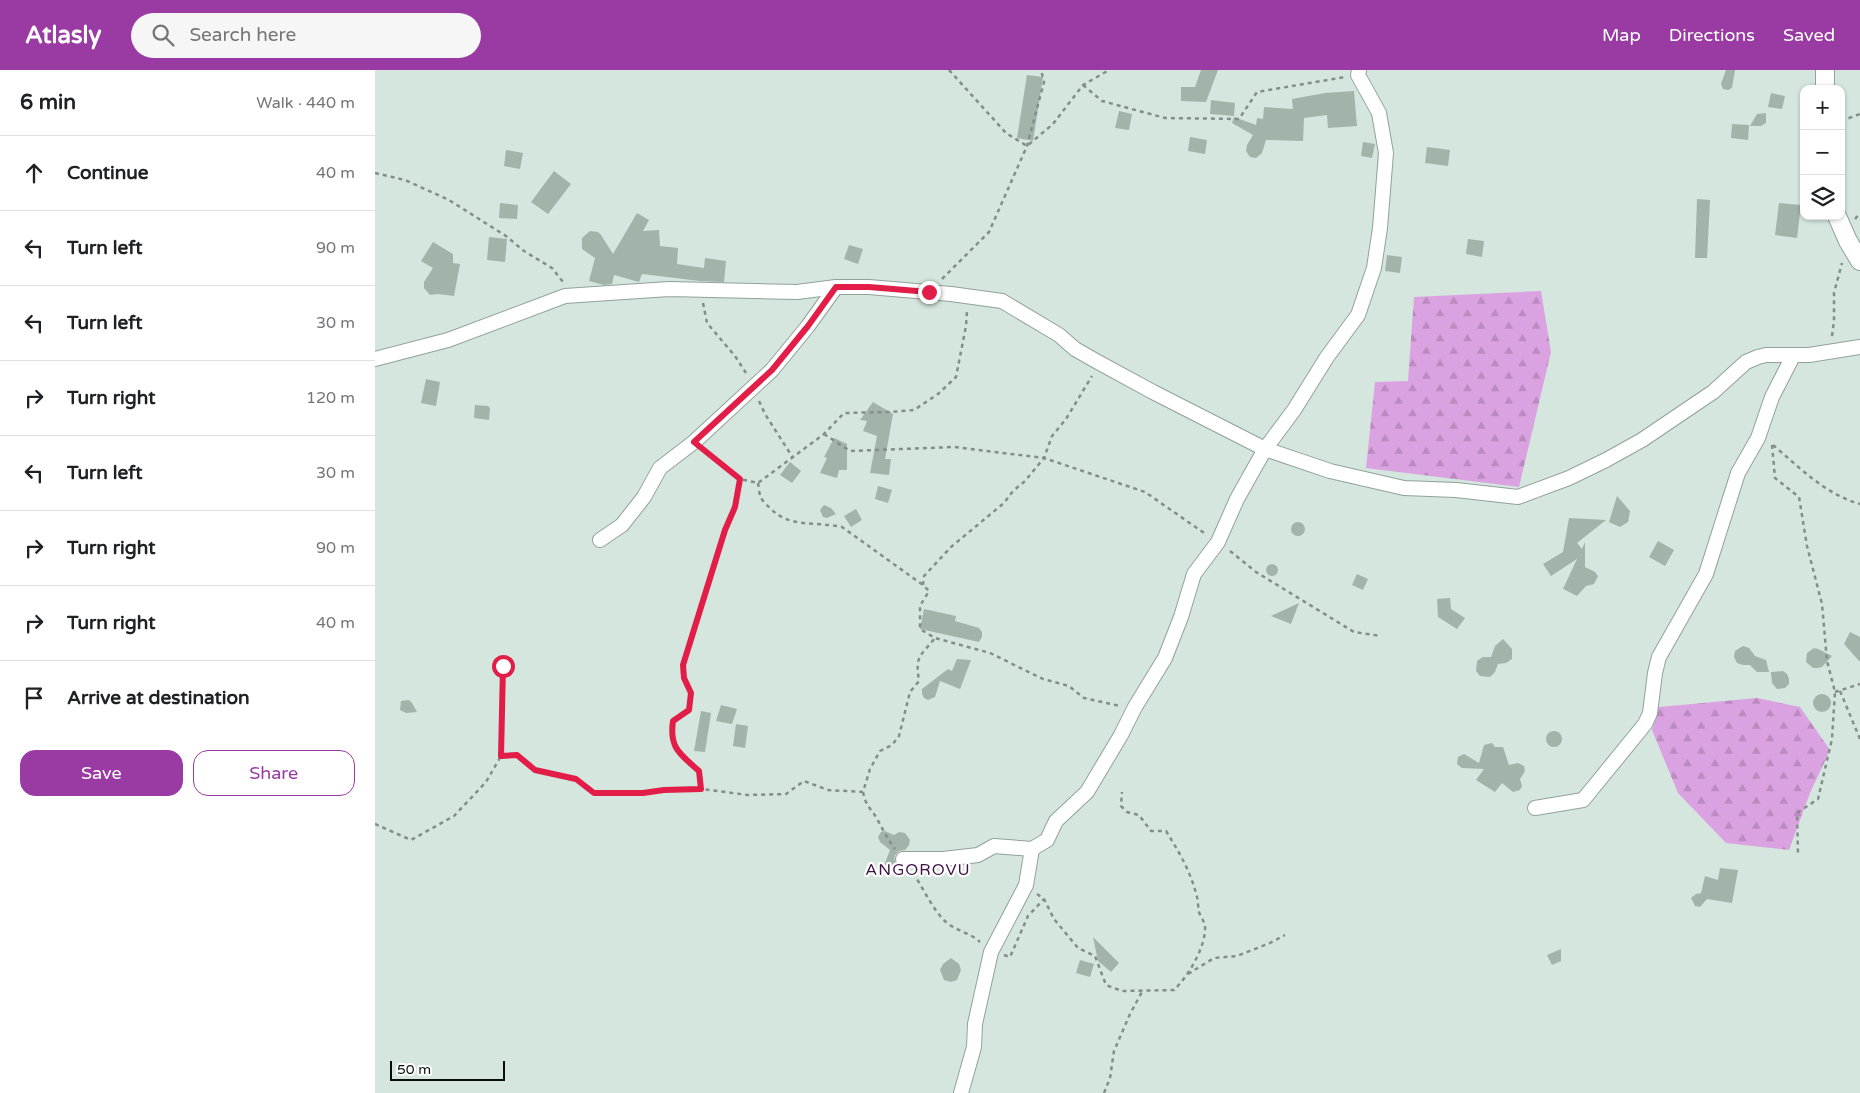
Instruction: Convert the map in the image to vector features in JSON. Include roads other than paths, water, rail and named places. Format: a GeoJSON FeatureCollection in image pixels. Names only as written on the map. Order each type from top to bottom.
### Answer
{"type":"FeatureCollection","features":[{"type":"Feature","properties":{"kind":"street"},"geometry":{"type":"LineString","coordinates":[[1825,70],[1825,85]]}},
{"type":"Feature","properties":{"kind":"street"},"geometry":{"type":"LineString","coordinates":[[903,859],[943,859],[978,854],[994,846],[1032,849],[1047,840],[1056,821],[1087,792],[1121,735],[1135,707],[1165,658],[1181,617],[1194,574],[1218,542],[1237,499],[1265,449],[1294,410],[1327,357],[1358,315],[1374,268],[1380,228],[1386,153],[1379,113],[1359,72]]}},
{"type":"Feature","properties":{"kind":"street"},"geometry":{"type":"LineString","coordinates":[[1839,220],[1860,262]]}},
{"type":"Feature","properties":{"kind":"street"},"geometry":{"type":"LineString","coordinates":[[600,540],[622,525],[644,497],[660,468],[694,442],[772,370],[808,326],[836,287]]}},
{"type":"Feature","properties":{"kind":"street"},"geometry":{"type":"LineString","coordinates":[[375,359],[448,340],[565,296],[669,289],[797,292],[836,287],[869,287],[929,292],[1002,301],[1059,335],[1075,349],[1096,361],[1265,449],[1331,471],[1403,488],[1456,490],[1518,497],[1576,474],[1642,440],[1713,392],[1746,362],[1766,355],[1793,356],[1860,347]]}},
{"type":"Feature","properties":{"kind":"street"},"geometry":{"type":"LineString","coordinates":[[1535,808],[1583,800],[1645,724],[1650,714],[1659,657],[1706,574],[1738,474],[1757,438],[1772,397],[1793,356]]}},
{"type":"Feature","properties":{"kind":"street"},"geometry":{"type":"LineString","coordinates":[[961,1093],[974,1047],[975,1024],[991,952],[1026,885],[1032,849]]}},
{"type":"Feature","properties":{"kind":"district","name":"ANGOROVU"},"geometry":{"type":"Point","coordinates":[918,869]}}]}
